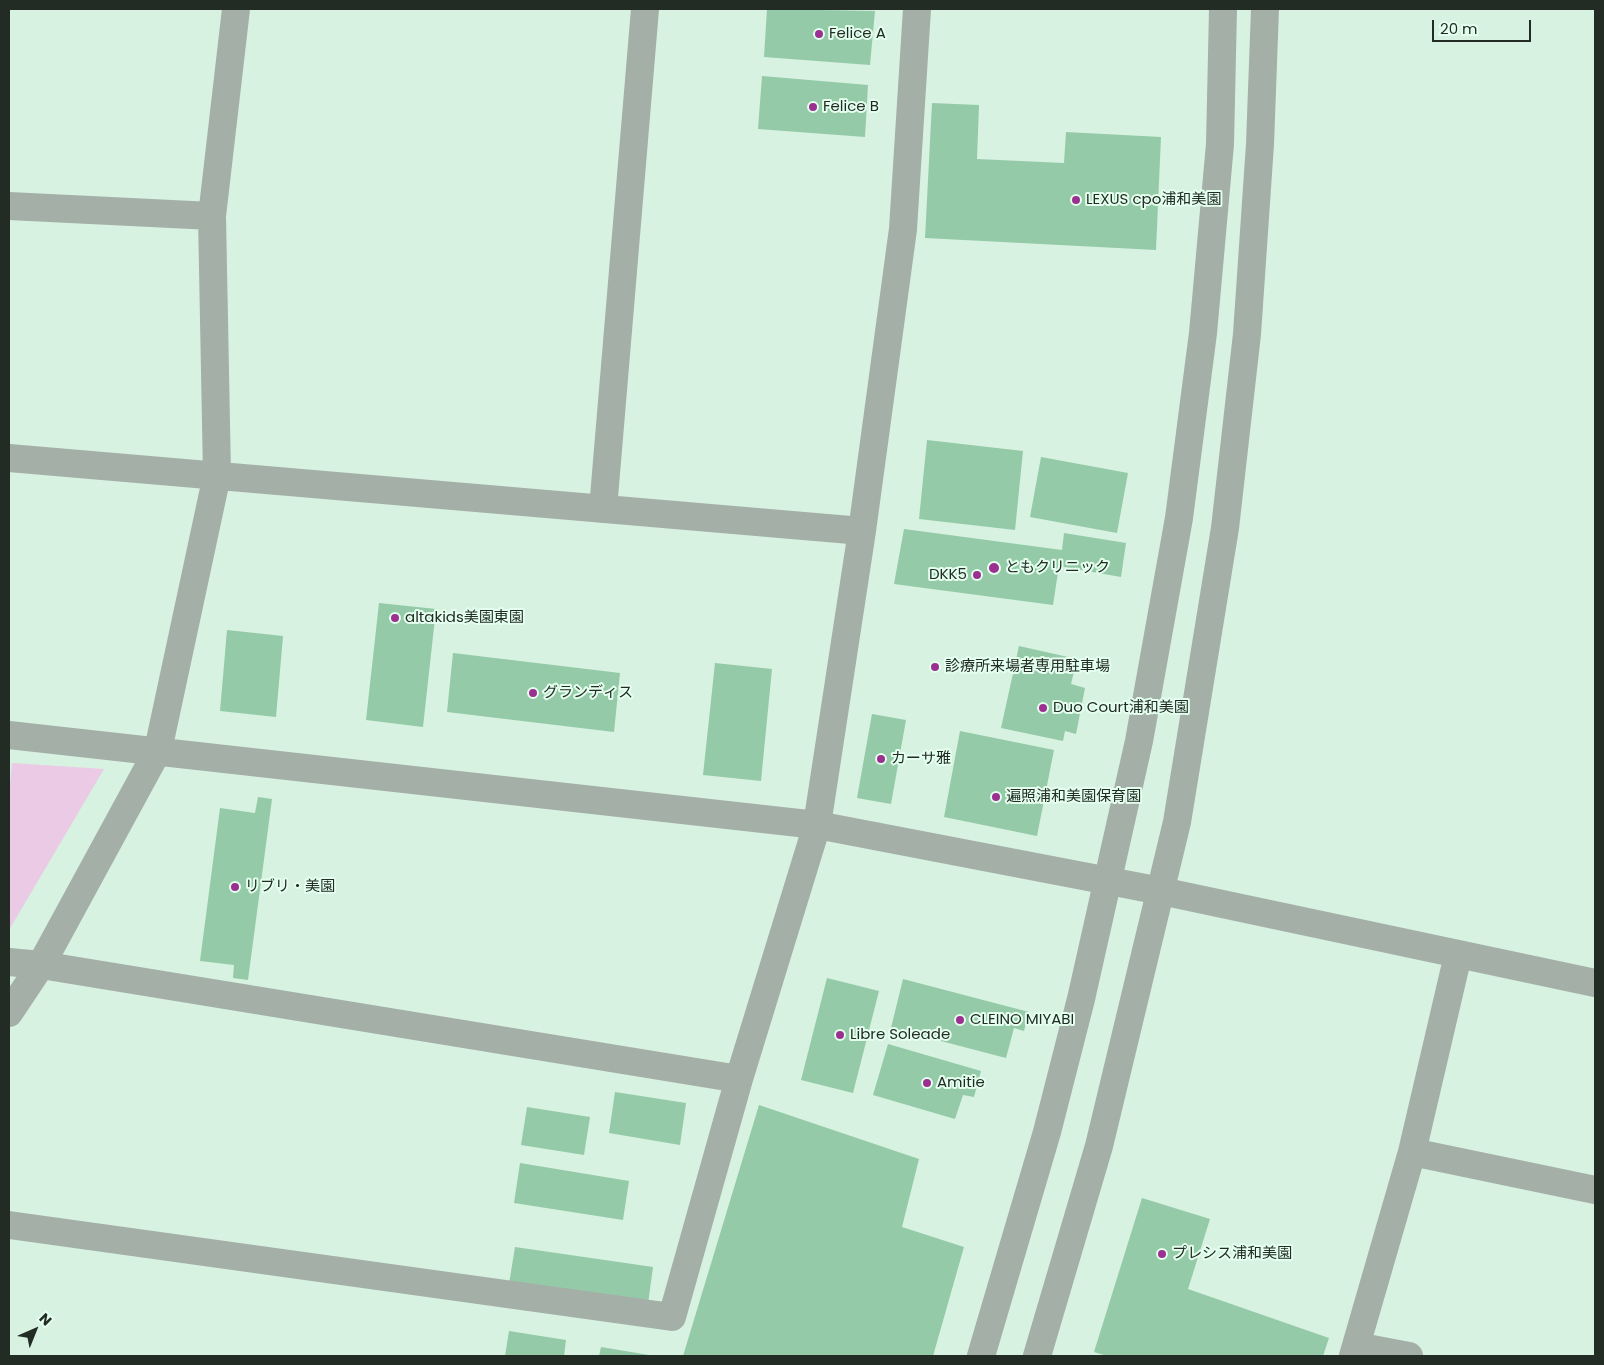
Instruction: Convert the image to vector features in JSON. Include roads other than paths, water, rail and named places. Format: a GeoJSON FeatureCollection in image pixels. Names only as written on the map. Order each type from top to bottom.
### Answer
{"type":"FeatureCollection","features":[{"type":"Feature","properties":{"kind":"street"},"geometry":{"type":"LineString","coordinates":[[9,1013],[41,965],[158,750],[218,475],[212,216],[236,9]]}},
{"type":"Feature","properties":{"kind":"street"},"geometry":{"type":"LineString","coordinates":[[603,509],[645,9]]}},
{"type":"Feature","properties":{"kind":"street"},"geometry":{"type":"LineString","coordinates":[[9,1225],[672,1317],[739,1079],[817,825],[862,531],[903,229],[917,9]]}},
{"type":"Feature","properties":{"kind":"street"},"geometry":{"type":"LineString","coordinates":[[981,1356],[1047,1132],[1108,882],[1138,741],[1179,518],[1203,333],[1220,144],[1223,9]]}},
{"type":"Feature","properties":{"kind":"street"},"geometry":{"type":"LineString","coordinates":[[1037,1356],[1098,1146],[1177,822],[1225,528],[1247,334],[1260,144],[1265,9]]}},
{"type":"Feature","properties":{"kind":"street"},"geometry":{"type":"LineString","coordinates":[[9,206],[212,216]]}},
{"type":"Feature","properties":{"kind":"street"},"geometry":{"type":"LineString","coordinates":[[9,458],[862,531]]}},
{"type":"Feature","properties":{"kind":"street"},"geometry":{"type":"LineString","coordinates":[[9,734],[817,825],[1161,892],[1595,983]]}},
{"type":"Feature","properties":{"kind":"street"},"geometry":{"type":"LineString","coordinates":[[1409,1356],[1355,1351],[1412,1152],[1458,954]]}},
{"type":"Feature","properties":{"kind":"street"},"geometry":{"type":"LineString","coordinates":[[9,962],[41,965],[739,1079]]}},
{"type":"Feature","properties":{"kind":"street"},"geometry":{"type":"LineString","coordinates":[[1412,1152],[1595,1190]]}},
{"type":"Feature","properties":{"kind":"place","name":"Felice A"},"geometry":{"type":"Point","coordinates":[819,34]}},
{"type":"Feature","properties":{"kind":"place","name":"Felice B"},"geometry":{"type":"Point","coordinates":[813,107]}},
{"type":"Feature","properties":{"kind":"place","name":"LEXUS cpo浦和美園"},"geometry":{"type":"Point","coordinates":[1076,200]}},
{"type":"Feature","properties":{"kind":"place","name":"ともクリニック"},"geometry":{"type":"Point","coordinates":[994,568]}},
{"type":"Feature","properties":{"kind":"place","name":"DKK5"},"geometry":{"type":"Point","coordinates":[977,575]}},
{"type":"Feature","properties":{"kind":"place","name":"altakids美園東園"},"geometry":{"type":"Point","coordinates":[395,618]}},
{"type":"Feature","properties":{"kind":"place","name":"診療所来場者専用駐車場"},"geometry":{"type":"Point","coordinates":[935,667]}},
{"type":"Feature","properties":{"kind":"place","name":"グランディス"},"geometry":{"type":"Point","coordinates":[533,693]}},
{"type":"Feature","properties":{"kind":"place","name":"Duo Court浦和美園"},"geometry":{"type":"Point","coordinates":[1043,708]}},
{"type":"Feature","properties":{"kind":"place","name":"カーサ雅"},"geometry":{"type":"Point","coordinates":[881,759]}},
{"type":"Feature","properties":{"kind":"place","name":"遍照浦和美園保育園"},"geometry":{"type":"Point","coordinates":[996,797]}},
{"type":"Feature","properties":{"kind":"place","name":"リブリ・美園"},"geometry":{"type":"Point","coordinates":[235,887]}},
{"type":"Feature","properties":{"kind":"place","name":"CLEINO MIYABI"},"geometry":{"type":"Point","coordinates":[960,1020]}},
{"type":"Feature","properties":{"kind":"place","name":"Libre Soleade"},"geometry":{"type":"Point","coordinates":[840,1035]}},
{"type":"Feature","properties":{"kind":"place","name":"Amitie"},"geometry":{"type":"Point","coordinates":[927,1083]}},
{"type":"Feature","properties":{"kind":"place","name":"プレシス浦和美園"},"geometry":{"type":"Point","coordinates":[1162,1254]}}]}
